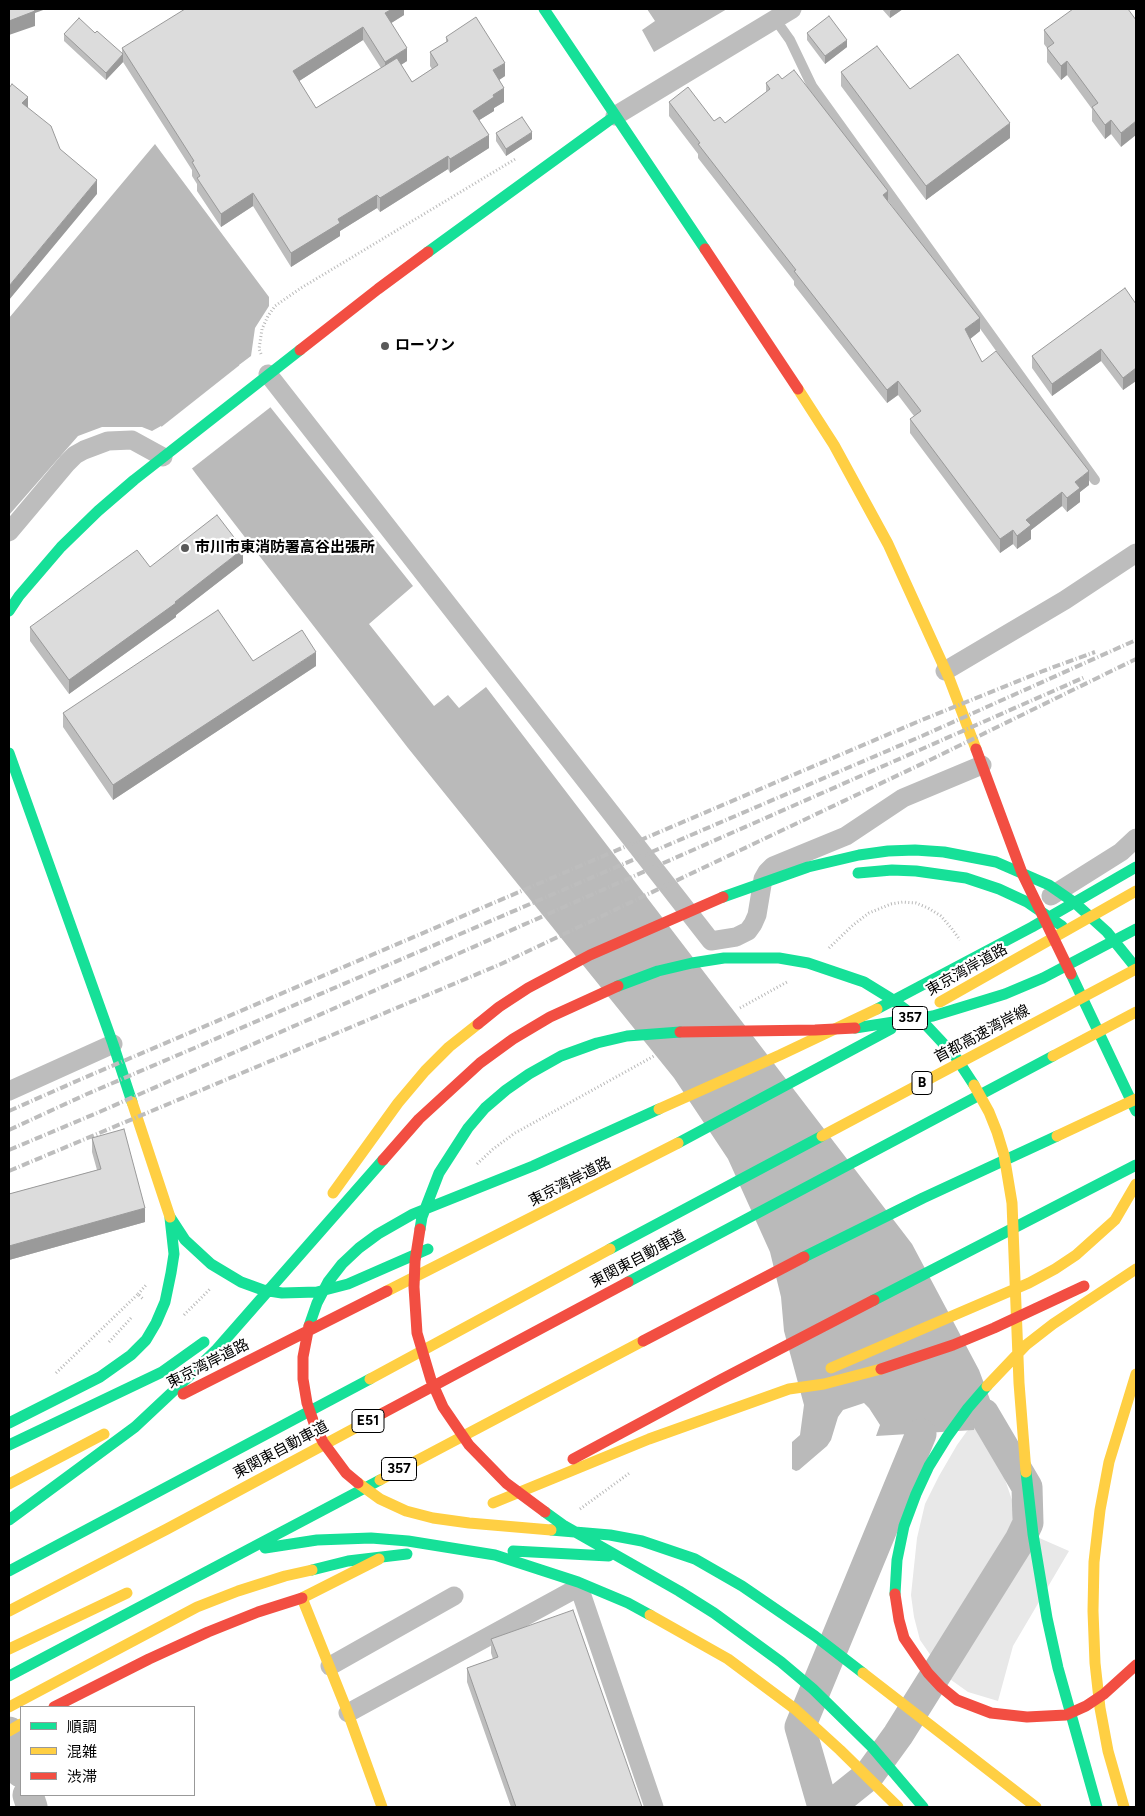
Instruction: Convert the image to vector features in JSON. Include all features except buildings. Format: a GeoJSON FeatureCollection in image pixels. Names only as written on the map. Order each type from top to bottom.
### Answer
{"type":"FeatureCollection","features":[{"type":"Feature","properties":{"kind":"main road"},"geometry":{"type":"LineString","coordinates":[[544,9],[834,444],[888,544],[946,671],[1022,873],[1136,1111]]}},
{"type":"Feature","properties":{"kind":"main road"},"geometry":{"type":"LineString","coordinates":[[9,612],[19,596],[61,548],[98,511],[262,379],[378,289],[616,116]]}},
{"type":"Feature","properties":{"kind":"main road"},"geometry":{"type":"LineString","coordinates":[[9,753],[113,1044],[170,1217],[174,1254],[165,1302],[156,1324],[146,1340],[131,1355],[100,1377],[9,1423]]}},
{"type":"Feature","properties":{"kind":"main road"},"geometry":{"type":"LineString","coordinates":[[325,1204],[398,1103],[425,1071],[449,1047],[486,1017],[528,988],[558,971],[621,941],[714,900],[808,867],[859,855],[915,850],[944,852],[996,862],[1049,885],[1090,915],[1122,948],[1136,969]]}},
{"type":"Feature","properties":{"kind":"main road"},"geometry":{"type":"LineString","coordinates":[[1036,1807],[816,1636],[722,1572],[696,1559],[642,1541],[610,1535],[469,1523],[433,1518],[406,1511],[380,1499],[346,1473],[323,1442],[307,1403],[303,1379],[303,1357],[309,1325],[317,1303],[328,1282],[342,1264],[359,1248],[378,1234],[412,1214],[534,1166],[889,1003],[1032,927],[1136,868]]}},
{"type":"Feature","properties":{"kind":"main road"},"geometry":{"type":"LineString","coordinates":[[844,874],[892,870],[916,871],[966,878],[999,889],[1047,914],[1072,935],[1102,967],[1117,987]]}},
{"type":"Feature","properties":{"kind":"main road"},"geometry":{"type":"LineString","coordinates":[[621,941],[731,900],[800,882]]}},
{"type":"Feature","properties":{"kind":"main road","name":"東京湾岸道路"},"geometry":{"type":"LineString","coordinates":[[10,1484],[125,1423],[682,1142],[1012,963],[1136,891]]}},
{"type":"Feature","properties":{"kind":"main road"},"geometry":{"type":"LineString","coordinates":[[923,1807],[866,1740],[813,1689],[781,1662],[747,1636],[700,1605],[548,1514],[506,1483],[469,1445],[455,1427],[439,1398],[431,1380],[417,1332],[414,1278],[422,1217],[439,1173],[468,1128],[485,1108],[529,1074],[561,1056],[597,1043],[628,1036],[663,1032],[815,1030],[866,1027],[933,1016],[1004,994],[1043,978],[1136,929]]}},
{"type":"Feature","properties":{"kind":"main road"},"geometry":{"type":"LineString","coordinates":[[9,1520],[135,1427],[183,1382],[217,1349],[308,1243],[420,1118],[480,1063],[507,1044],[550,1017],[589,998],[658,971],[724,958],[779,958],[808,963],[864,982],[890,998],[926,1025],[955,1056],[989,1112],[997,1132],[1004,1156],[1012,1203],[1024,1464],[1033,1534],[1047,1618],[1058,1668],[1098,1807]]}},
{"type":"Feature","properties":{"kind":"main road","name":"首都高速湾岸線"},"geometry":{"type":"LineString","coordinates":[[709,1196],[1136,969]]}},
{"type":"Feature","properties":{"kind":"main road"},"geometry":{"type":"LineString","coordinates":[[1127,1004],[1136,1021]]}},
{"type":"Feature","properties":{"kind":"main road","name":"B"},"geometry":{"type":"LineString","coordinates":[[726,1228],[1136,1012]]}},
{"type":"Feature","properties":{"kind":"main road","name":"357"},"geometry":{"type":"LineString","coordinates":[[9,1676],[740,1289],[923,1198],[1136,1099]]}},
{"type":"Feature","properties":{"kind":"main road"},"geometry":{"type":"LineString","coordinates":[[565,1188],[682,1142]]}},
{"type":"Feature","properties":{"kind":"main road"},"geometry":{"type":"LineString","coordinates":[[56,1706],[149,1659],[208,1632],[258,1612],[302,1598],[485,1507],[722,1379],[1136,1165]]}},
{"type":"Feature","properties":{"kind":"main road"},"geometry":{"type":"LineString","coordinates":[[485,1507],[650,1439],[742,1404],[789,1389],[824,1371],[1029,1283],[1055,1269],[1091,1243],[1115,1220],[1136,1184]]}},
{"type":"Feature","properties":{"kind":"main road","name":"東関東自動車道"},"geometry":{"type":"LineString","coordinates":[[9,1570],[162,1491],[709,1196]]}},
{"type":"Feature","properties":{"kind":"main road"},"geometry":{"type":"LineString","coordinates":[[170,1217],[185,1240],[212,1264],[241,1282],[263,1290],[282,1293],[317,1292],[348,1284],[438,1245]]}},
{"type":"Feature","properties":{"kind":"main road"},"geometry":{"type":"LineString","coordinates":[[9,1445],[162,1372],[193,1352],[242,1307],[292,1250],[308,1227]]}},
{"type":"Feature","properties":{"kind":"main road","name":"東関東自動車道"},"geometry":{"type":"LineString","coordinates":[[9,1611],[168,1529],[726,1228]]}},
{"type":"Feature","properties":{"kind":"main road"},"geometry":{"type":"LineString","coordinates":[[789,1389],[824,1384],[867,1373],[953,1345],[1038,1309],[1136,1259]]}},
{"type":"Feature","properties":{"kind":"main road"},"geometry":{"type":"LineString","coordinates":[[1136,1269],[1053,1324],[1026,1345],[968,1408],[929,1466],[916,1494],[904,1526],[897,1560],[895,1591],[899,1620],[904,1638],[914,1656],[941,1687],[957,1700],[991,1713],[1010,1716],[1047,1717],[1066,1714],[1086,1706],[1104,1694],[1136,1665]]}},
{"type":"Feature","properties":{"kind":"main road"},"geometry":{"type":"LineString","coordinates":[[1124,1807],[1108,1752],[1100,1708],[1095,1663],[1094,1562],[1100,1510],[1109,1462],[1136,1374]]}},
{"type":"Feature","properties":{"kind":"main road"},"geometry":{"type":"LineString","coordinates":[[185,1570],[222,1558],[267,1547],[317,1540],[371,1538],[448,1546],[495,1555],[535,1567],[628,1603],[728,1659],[795,1709],[898,1807]]}},
{"type":"Feature","properties":{"kind":"main road"},"geometry":{"type":"LineString","coordinates":[[9,1706],[197,1607],[285,1576],[348,1561],[437,1551],[574,1553],[654,1562]]}},
{"type":"Feature","properties":{"kind":"main road"},"geometry":{"type":"LineString","coordinates":[[692,1571],[729,1585],[768,1604]]}},
{"type":"Feature","properties":{"kind":"main road"},"geometry":{"type":"LineString","coordinates":[[9,1649],[44,1630],[137,1589]]}},
{"type":"Feature","properties":{"kind":"main road"},"geometry":{"type":"LineString","coordinates":[[302,1598],[348,1713],[382,1807]]}},
{"type":"Feature","properties":{"kind":"main road"},"geometry":{"type":"LineString","coordinates":[[9,1731],[20,1725]]}},
{"type":"Feature","properties":{"kind":"street"},"geometry":{"type":"LineString","coordinates":[[616,116],[792,9]]}},
{"type":"Feature","properties":{"kind":"street"},"geometry":{"type":"LineString","coordinates":[[262,379],[711,941],[736,937],[748,931],[757,915],[763,879],[773,866],[846,836],[904,798],[982,765]]}},
{"type":"Feature","properties":{"kind":"street"},"geometry":{"type":"LineString","coordinates":[[9,532],[67,463],[84,450],[108,441],[132,440],[169,453]]}},
{"type":"Feature","properties":{"kind":"street"},"geometry":{"type":"LineString","coordinates":[[946,671],[1065,600],[1136,553]]}},
{"type":"Feature","properties":{"kind":"street"},"geometry":{"type":"LineString","coordinates":[[1037,905],[1122,852],[1136,838]]}},
{"type":"Feature","properties":{"kind":"street"},"geometry":{"type":"LineString","coordinates":[[9,1091],[113,1044]]}},
{"type":"Feature","properties":{"kind":"street"},"geometry":{"type":"LineString","coordinates":[[348,1713],[579,1587],[654,1807]]}},
{"type":"Feature","properties":{"kind":"street"},"geometry":{"type":"LineString","coordinates":[[330,1666],[454,1596]]}},
{"type":"Feature","properties":{"kind":"lane"},"geometry":{"type":"LineString","coordinates":[[775,19],[790,40],[812,86],[1095,480]]}},
{"type":"Feature","properties":{"kind":"path"},"geometry":{"type":"LineString","coordinates":[[262,379],[258,349],[262,330],[275,306],[301,288],[520,156]]}},
{"type":"Feature","properties":{"kind":"path"},"geometry":{"type":"LineString","coordinates":[[823,954],[860,919],[879,908],[903,902],[928,908],[941,916],[961,943]]}},
{"type":"Feature","properties":{"kind":"path"},"geometry":{"type":"LineString","coordinates":[[770,992],[795,978]]}},
{"type":"Feature","properties":{"kind":"path"},"geometry":{"type":"LineString","coordinates":[[50,1380],[138,1294],[143,1300],[140,1306]]}},
{"type":"Feature","properties":{"kind":"path"},"geometry":{"type":"LineString","coordinates":[[106,1345],[136,1313]]}},
{"type":"Feature","properties":{"kind":"shaded area"},"geometry":{"type":"Polygon","coordinates":[[[647,9],[727,9],[654,52],[642,30],[655,21],[647,9]]]}},
{"type":"Feature","properties":{"kind":"shaded area"},"geometry":{"type":"Polygon","coordinates":[[[155,144],[269,297],[269,306],[255,328],[251,356],[239,365],[413,586],[369,624],[434,706],[448,695],[459,708],[486,687],[912,1244],[979,1370],[992,1405],[975,1425],[974,1430],[876,1436],[880,1425],[864,1403],[843,1410],[838,1417],[831,1440],[827,1446],[799,1470],[792,1469],[792,1442],[800,1435],[804,1405],[784,1331],[781,1297],[770,1252],[728,1159],[674,1078],[408,748],[161,426],[152,431],[142,427],[102,427],[78,436],[9,515],[9,318],[155,144]]]}},
{"type":"Feature","properties":{"kind":"shaded area"},"geometry":{"type":"Polygon","coordinates":[[[975,1425],[999,1462],[1013,1503],[1012,1523],[1009,1538],[936,1663],[920,1640],[914,1617],[911,1595],[917,1538],[925,1504],[939,1476],[957,1445],[967,1431],[975,1425]]]}},
{"type":"Feature","properties":{"kind":"shaded area"},"geometry":{"type":"Polygon","coordinates":[[[1037,1537],[1069,1551],[1013,1646],[998,1701],[968,1692],[947,1677],[1037,1537]]]}},
{"type":"Feature","properties":{"kind":"pier"},"geometry":{"type":"Polygon","coordinates":[[[241,364],[272,406],[190,470],[160,428],[241,364]]]}},
{"type":"Feature","properties":{"kind":"waterway"},"geometry":{"type":"LineString","coordinates":[[829,1807],[869,1775],[898,1735],[1020,1540],[1028,1523],[1027,1487],[984,1414]]}},
{"type":"Feature","properties":{"kind":"waterway"},"geometry":{"type":"LineString","coordinates":[[823,1807],[800,1727],[921,1434]]}},
{"type":"Feature","properties":{"kind":"waterway"},"geometry":{"type":"LineString","coordinates":[[9,1732],[20,1769]]}},
{"type":"Feature","properties":{"kind":"waterway"},"geometry":{"type":"LineString","coordinates":[[28,1796],[32,1807]]}},
{"type":"Feature","properties":{"kind":"railway"},"geometry":{"type":"LineString","coordinates":[[9,1130],[87,1094],[922,736],[1136,640]]}},
{"type":"Feature","properties":{"kind":"railway"},"geometry":{"type":"LineString","coordinates":[[9,1111],[917,722],[1095,652]]}},
{"type":"Feature","properties":{"kind":"railway"},"geometry":{"type":"LineString","coordinates":[[9,1171],[501,964],[932,759],[1136,659]]}},
{"type":"Feature","properties":{"kind":"railway"},"geometry":{"type":"LineString","coordinates":[[9,1150],[97,1113],[1085,677]]}},
{"type":"Feature","properties":{"kind":"traffic: fast"},"geometry":{"type":"LineString","coordinates":[[544,9],[705,249]]}},
{"type":"Feature","properties":{"kind":"traffic: fast"},"geometry":{"type":"LineString","coordinates":[[428,252],[615,116]]}},
{"type":"Feature","properties":{"kind":"traffic: fast"},"geometry":{"type":"LineString","coordinates":[[9,611],[19,596],[61,547],[98,511],[134,480],[300,350]]}},
{"type":"Feature","properties":{"kind":"traffic: fast"},"geometry":{"type":"LineString","coordinates":[[9,753],[132,1102]]}},
{"type":"Feature","properties":{"kind":"traffic: fast"},"geometry":{"type":"LineString","coordinates":[[723,897],[808,867],[859,855],[915,850],[944,852],[996,862],[1049,885],[1075,903],[1107,932],[1136,968]]}},
{"type":"Feature","properties":{"kind":"traffic: fast"},"geometry":{"type":"LineString","coordinates":[[877,1009],[1032,927],[1136,867]]}},
{"type":"Feature","properties":{"kind":"traffic: fast"},"geometry":{"type":"LineString","coordinates":[[858,873],[892,870],[916,871],[966,878],[999,889],[1027,902],[1062,926]]}},
{"type":"Feature","properties":{"kind":"traffic: fast"},"geometry":{"type":"LineString","coordinates":[[855,1028],[933,1016],[1005,994],[1043,978],[1136,929]]}},
{"type":"Feature","properties":{"kind":"traffic: fast"},"geometry":{"type":"LineString","coordinates":[[618,986],[658,971],[724,958],[779,958],[808,963],[864,982],[890,998],[926,1025],[955,1056],[974,1085]]}},
{"type":"Feature","properties":{"kind":"traffic: fast"},"geometry":{"type":"LineString","coordinates":[[1071,974],[1136,1111]]}},
{"type":"Feature","properties":{"kind":"traffic: fast"},"geometry":{"type":"LineString","coordinates":[[678,1143],[891,1029]]}},
{"type":"Feature","properties":{"kind":"traffic: fast"},"geometry":{"type":"LineString","coordinates":[[420,1229],[422,1217],[439,1173],[468,1128],[485,1108],[506,1090],[529,1074],[561,1056],[597,1043],[627,1036],[680,1032]]}},
{"type":"Feature","properties":{"kind":"traffic: fast"},"geometry":{"type":"LineString","coordinates":[[628,1282],[1053,1056]]}},
{"type":"Feature","properties":{"kind":"traffic: fast"},"geometry":{"type":"LineString","coordinates":[[309,1326],[317,1303],[328,1282],[342,1264],[378,1234],[413,1214],[533,1166],[659,1109]]}},
{"type":"Feature","properties":{"kind":"traffic: fast"},"geometry":{"type":"LineString","coordinates":[[610,1249],[822,1136]]}},
{"type":"Feature","properties":{"kind":"traffic: fast"},"geometry":{"type":"LineString","coordinates":[[804,1257],[923,1198],[1057,1136]]}},
{"type":"Feature","properties":{"kind":"traffic: fast"},"geometry":{"type":"LineString","coordinates":[[9,1520],[135,1427],[183,1382],[217,1349],[383,1160]]}},
{"type":"Feature","properties":{"kind":"traffic: fast"},"geometry":{"type":"LineString","coordinates":[[874,1300],[1136,1165]]}},
{"type":"Feature","properties":{"kind":"traffic: fast"},"geometry":{"type":"LineString","coordinates":[[170,1217],[185,1240],[211,1264],[241,1282],[263,1290],[282,1293],[317,1292],[348,1284],[428,1249]]}},
{"type":"Feature","properties":{"kind":"traffic: fast"},"geometry":{"type":"LineString","coordinates":[[9,1423],[100,1377],[131,1355],[146,1340],[165,1302],[171,1273],[174,1254],[170,1218]]}},
{"type":"Feature","properties":{"kind":"traffic: fast"},"geometry":{"type":"LineString","coordinates":[[9,1445],[162,1372],[204,1342]]}},
{"type":"Feature","properties":{"kind":"traffic: fast"},"geometry":{"type":"LineString","coordinates":[[9,1571],[370,1379]]}},
{"type":"Feature","properties":{"kind":"traffic: fast"},"geometry":{"type":"LineString","coordinates":[[895,1594],[897,1560],[904,1526],[916,1494],[929,1466],[947,1437],[987,1386]]}},
{"type":"Feature","properties":{"kind":"traffic: fast"},"geometry":{"type":"LineString","coordinates":[[1026,1472],[1033,1534],[1047,1618],[1058,1668],[1097,1807]]}},
{"type":"Feature","properties":{"kind":"traffic: fast"},"geometry":{"type":"LineString","coordinates":[[9,1676],[380,1480]]}},
{"type":"Feature","properties":{"kind":"traffic: fast"},"geometry":{"type":"LineString","coordinates":[[545,1512],[563,1525],[714,1613],[781,1662],[813,1689],[871,1746],[923,1807]]}},
{"type":"Feature","properties":{"kind":"traffic: fast"},"geometry":{"type":"LineString","coordinates":[[551,1530],[610,1535],[642,1541],[695,1559],[742,1586],[815,1636],[863,1673]]}},
{"type":"Feature","properties":{"kind":"traffic: fast"},"geometry":{"type":"LineString","coordinates":[[265,1548],[317,1540],[371,1538],[408,1541],[495,1555],[578,1582],[628,1603],[650,1615]]}},
{"type":"Feature","properties":{"kind":"traffic: fast"},"geometry":{"type":"LineString","coordinates":[[513,1551],[609,1556]]}},
{"type":"Feature","properties":{"kind":"traffic: fast"},"geometry":{"type":"LineString","coordinates":[[312,1570],[348,1561],[407,1554]]}},
{"type":"Feature","properties":{"kind":"traffic: slow"},"geometry":{"type":"LineString","coordinates":[[798,389],[834,445],[888,544],[949,678],[976,749]]}},
{"type":"Feature","properties":{"kind":"traffic: slow"},"geometry":{"type":"LineString","coordinates":[[940,1002],[1136,891]]}},
{"type":"Feature","properties":{"kind":"traffic: slow"},"geometry":{"type":"LineString","coordinates":[[822,1136],[1136,969]]}},
{"type":"Feature","properties":{"kind":"traffic: slow"},"geometry":{"type":"LineString","coordinates":[[659,1109],[877,1009]]}},
{"type":"Feature","properties":{"kind":"traffic: slow"},"geometry":{"type":"LineString","coordinates":[[1053,1056],[1136,1012]]}},
{"type":"Feature","properties":{"kind":"traffic: slow"},"geometry":{"type":"LineString","coordinates":[[333,1193],[398,1103],[425,1071],[449,1047],[478,1024]]}},
{"type":"Feature","properties":{"kind":"traffic: slow"},"geometry":{"type":"LineString","coordinates":[[974,1085],[989,1112],[997,1132],[1004,1155],[1012,1203],[1019,1383],[1026,1472]]}},
{"type":"Feature","properties":{"kind":"traffic: slow"},"geometry":{"type":"LineString","coordinates":[[1057,1136],[1136,1099]]}},
{"type":"Feature","properties":{"kind":"traffic: slow"},"geometry":{"type":"LineString","coordinates":[[132,1102],[170,1217]]}},
{"type":"Feature","properties":{"kind":"traffic: slow"},"geometry":{"type":"LineString","coordinates":[[387,1291],[678,1143]]}},
{"type":"Feature","properties":{"kind":"traffic: slow"},"geometry":{"type":"LineString","coordinates":[[831,1368],[1029,1283],[1055,1269],[1076,1255],[1115,1220],[1136,1184]]}},
{"type":"Feature","properties":{"kind":"traffic: slow"},"geometry":{"type":"LineString","coordinates":[[370,1379],[610,1249]]}},
{"type":"Feature","properties":{"kind":"traffic: slow"},"geometry":{"type":"LineString","coordinates":[[987,1386],[1026,1345],[1053,1324],[1136,1269]]}},
{"type":"Feature","properties":{"kind":"traffic: slow"},"geometry":{"type":"LineString","coordinates":[[380,1480],[643,1341]]}},
{"type":"Feature","properties":{"kind":"traffic: slow"},"geometry":{"type":"LineString","coordinates":[[493,1503],[649,1439],[789,1389],[824,1384],[881,1369]]}},
{"type":"Feature","properties":{"kind":"traffic: slow"},"geometry":{"type":"LineString","coordinates":[[1124,1807],[1108,1751],[1100,1708],[1095,1663],[1094,1562],[1100,1510],[1109,1462],[1136,1374]]}},
{"type":"Feature","properties":{"kind":"traffic: slow"},"geometry":{"type":"LineString","coordinates":[[9,1611],[383,1413]]}},
{"type":"Feature","properties":{"kind":"traffic: slow"},"geometry":{"type":"LineString","coordinates":[[9,1484],[104,1434]]}},
{"type":"Feature","properties":{"kind":"traffic: slow"},"geometry":{"type":"LineString","coordinates":[[358,1483],[380,1499],[406,1511],[433,1518],[551,1530]]}},
{"type":"Feature","properties":{"kind":"traffic: slow"},"geometry":{"type":"LineString","coordinates":[[379,1559],[302,1598],[348,1713],[382,1807]]}},
{"type":"Feature","properties":{"kind":"traffic: slow"},"geometry":{"type":"LineString","coordinates":[[9,1707],[197,1607],[238,1591],[285,1576],[312,1570]]}},
{"type":"Feature","properties":{"kind":"traffic: slow"},"geometry":{"type":"LineString","coordinates":[[9,1649],[127,1593]]}},
{"type":"Feature","properties":{"kind":"traffic: slow"},"geometry":{"type":"LineString","coordinates":[[650,1615],[728,1659],[795,1709],[898,1807]]}},
{"type":"Feature","properties":{"kind":"traffic: slow"},"geometry":{"type":"LineString","coordinates":[[863,1673],[1036,1807]]}},
{"type":"Feature","properties":{"kind":"traffic: slow"},"geometry":{"type":"LineString","coordinates":[[9,1731],[20,1725]]}},
{"type":"Feature","properties":{"kind":"traffic: jam"},"geometry":{"type":"LineString","coordinates":[[705,249],[798,389]]}},
{"type":"Feature","properties":{"kind":"traffic: jam"},"geometry":{"type":"LineString","coordinates":[[300,350],[428,252]]}},
{"type":"Feature","properties":{"kind":"traffic: jam"},"geometry":{"type":"LineString","coordinates":[[976,749],[1022,873],[1071,974]]}},
{"type":"Feature","properties":{"kind":"traffic: jam"},"geometry":{"type":"LineString","coordinates":[[478,1024],[499,1007],[528,988],[590,955],[723,897]]}},
{"type":"Feature","properties":{"kind":"traffic: jam"},"geometry":{"type":"LineString","coordinates":[[383,1160],[419,1119],[480,1063],[513,1039],[550,1017],[618,986]]}},
{"type":"Feature","properties":{"kind":"traffic: jam"},"geometry":{"type":"LineString","coordinates":[[680,1032],[855,1028]]}},
{"type":"Feature","properties":{"kind":"traffic: jam"},"geometry":{"type":"LineString","coordinates":[[420,1229],[415,1261],[414,1287],[417,1333],[431,1380],[443,1407],[469,1445],[506,1483],[545,1512]]}},
{"type":"Feature","properties":{"kind":"traffic: jam"},"geometry":{"type":"LineString","coordinates":[[643,1341],[804,1257]]}},
{"type":"Feature","properties":{"kind":"traffic: jam"},"geometry":{"type":"LineString","coordinates":[[383,1413],[628,1282]]}},
{"type":"Feature","properties":{"kind":"traffic: jam"},"geometry":{"type":"LineString","coordinates":[[881,1369],[953,1345],[1084,1286]]}},
{"type":"Feature","properties":{"kind":"traffic: jam"},"geometry":{"type":"LineString","coordinates":[[183,1394],[387,1291]]}},
{"type":"Feature","properties":{"kind":"traffic: jam"},"geometry":{"type":"LineString","coordinates":[[573,1459],[874,1300]]}},
{"type":"Feature","properties":{"kind":"traffic: jam"},"geometry":{"type":"LineString","coordinates":[[309,1326],[303,1357],[303,1379],[307,1403],[323,1442],[346,1473],[358,1483]]}},
{"type":"Feature","properties":{"kind":"traffic: jam"},"geometry":{"type":"LineString","coordinates":[[895,1594],[904,1638],[928,1673],[957,1700],[991,1713],[1027,1717],[1066,1715],[1086,1706],[1104,1694],[1136,1665]]}},
{"type":"Feature","properties":{"kind":"traffic: jam"},"geometry":{"type":"LineString","coordinates":[[56,1706],[149,1659],[208,1632],[258,1612],[302,1598]]}},
{"type":"Feature","properties":{"kind":"place","name":"ローソン"},"geometry":{"type":"Point","coordinates":[385,346]}},
{"type":"Feature","properties":{"kind":"place","name":"市川市東消防署高谷出張所"},"geometry":{"type":"Point","coordinates":[185,548]}}]}
